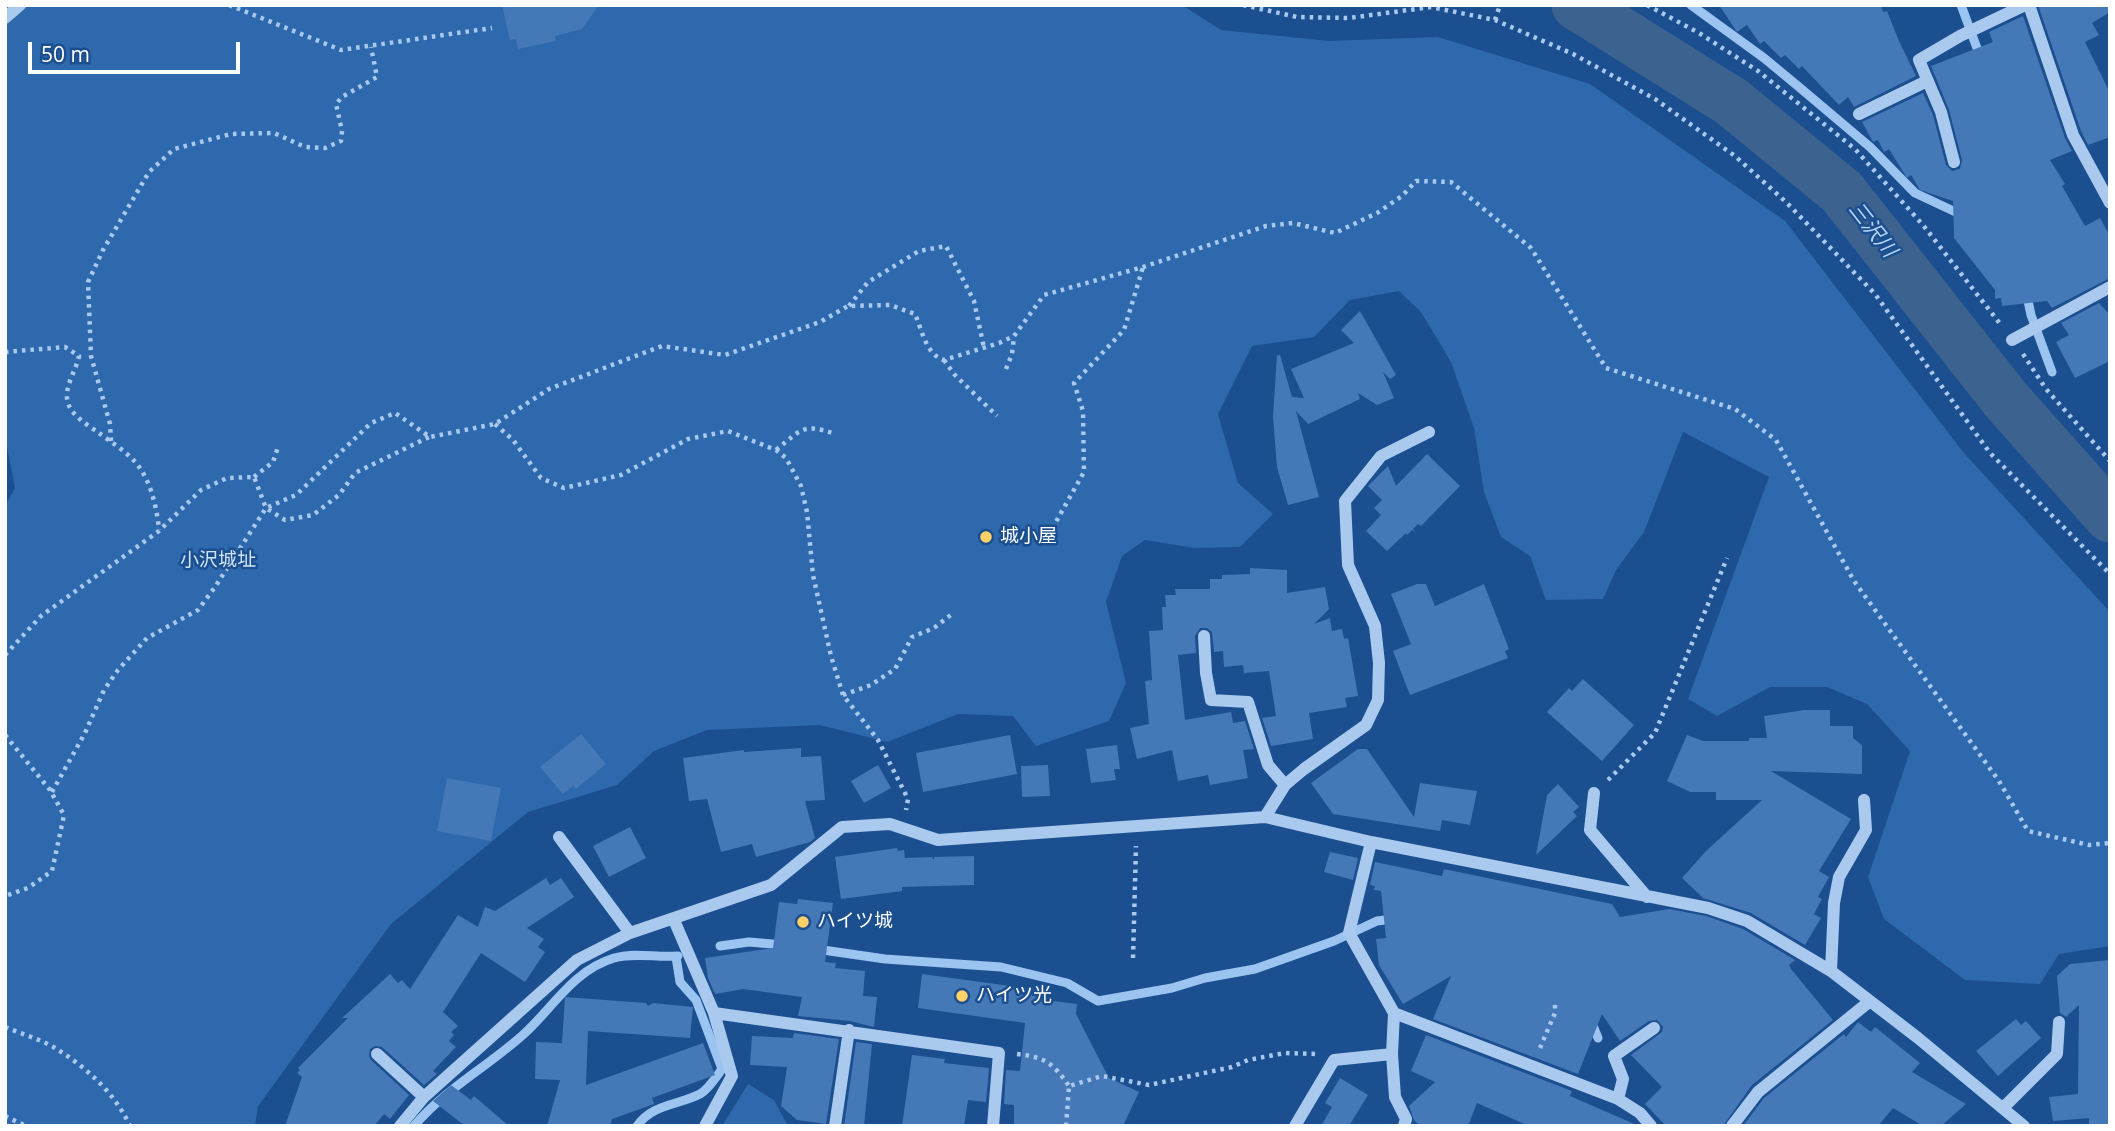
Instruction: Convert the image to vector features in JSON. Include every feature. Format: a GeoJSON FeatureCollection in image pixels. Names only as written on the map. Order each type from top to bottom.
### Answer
{"type":"FeatureCollection","features":[{"type":"Feature","properties":{"kind":"street"},"geometry":{"type":"LineString","coordinates":[[5,18],[20,5]]}},
{"type":"Feature","properties":{"kind":"street"},"geometry":{"type":"LineString","coordinates":[[1954,162],[1941,112],[1919,60],[1983,24],[2027,5],[2073,135],[2110,203]]}},
{"type":"Feature","properties":{"kind":"street"},"geometry":{"type":"LineString","coordinates":[[1859,114],[1927,81]]}},
{"type":"Feature","properties":{"kind":"street"},"geometry":{"type":"LineString","coordinates":[[2012,340],[2110,286]]}},
{"type":"Feature","properties":{"kind":"street"},"geometry":{"type":"LineString","coordinates":[[1265,817],[1285,785],[1366,725],[1378,699],[1379,663],[1375,626],[1348,565],[1345,502],[1381,456],[1429,432]]}},
{"type":"Feature","properties":{"kind":"street"},"geometry":{"type":"LineString","coordinates":[[1204,636],[1210,700],[1248,702],[1268,765],[1285,785]]}},
{"type":"Feature","properties":{"kind":"street"},"geometry":{"type":"LineString","coordinates":[[1594,793],[1590,830],[1647,897]]}},
{"type":"Feature","properties":{"kind":"street"},"geometry":{"type":"LineString","coordinates":[[1831,971],[1834,903],[1839,877],[1866,830],[1864,800]]}},
{"type":"Feature","properties":{"kind":"street"},"geometry":{"type":"LineString","coordinates":[[400,1126],[424,1097],[577,960],[630,933],[771,885],[842,827],[890,824],[938,840],[1265,817],[1371,842],[1708,908],[1747,921],[1831,971],[2024,1126]]}},
{"type":"Feature","properties":{"kind":"street"},"geometry":{"type":"LineString","coordinates":[[559,837],[630,933]]}},
{"type":"Feature","properties":{"kind":"street"},"geometry":{"type":"LineString","coordinates":[[1371,842],[1349,933],[1394,1013],[1392,1054],[1395,1097],[1406,1119],[1404,1126]]}},
{"type":"Feature","properties":{"kind":"street"},"geometry":{"type":"LineString","coordinates":[[674,920],[714,1013],[732,1076],[705,1126]]}},
{"type":"Feature","properties":{"kind":"street"},"geometry":{"type":"LineString","coordinates":[[1732,1126],[1758,1092],[1870,1001]]}},
{"type":"Feature","properties":{"kind":"street"},"geometry":{"type":"LineString","coordinates":[[714,1013],[999,1052],[993,1126]]}},
{"type":"Feature","properties":{"kind":"street"},"geometry":{"type":"LineString","coordinates":[[1394,1013],[1618,1098],[1640,1113],[1651,1126]]}},
{"type":"Feature","properties":{"kind":"street"},"geometry":{"type":"LineString","coordinates":[[2003,1108],[2057,1054],[2059,1023]]}},
{"type":"Feature","properties":{"kind":"street"},"geometry":{"type":"LineString","coordinates":[[1618,1098],[1623,1079],[1614,1056],[1654,1028]]}},
{"type":"Feature","properties":{"kind":"street"},"geometry":{"type":"LineString","coordinates":[[835,1126],[849,1030]]}},
{"type":"Feature","properties":{"kind":"street"},"geometry":{"type":"LineString","coordinates":[[377,1054],[424,1097]]}},
{"type":"Feature","properties":{"kind":"street"},"geometry":{"type":"LineString","coordinates":[[1295,1126],[1334,1060],[1392,1054]]}},
{"type":"Feature","properties":{"kind":"path"},"geometry":{"type":"LineString","coordinates":[[229,5],[341,50],[492,28]]}},
{"type":"Feature","properties":{"kind":"path"},"geometry":{"type":"LineString","coordinates":[[1243,5],[1297,17],[1349,18],[1431,7],[1495,20],[1573,54],[1655,99],[1735,156],[1787,203],[1875,294],[1990,453],[2110,574]]}},
{"type":"Feature","properties":{"kind":"path"},"geometry":{"type":"LineString","coordinates":[[1495,20],[1500,5]]}},
{"type":"Feature","properties":{"kind":"path"},"geometry":{"type":"LineString","coordinates":[[1647,5],[1699,33],[1759,71],[1856,149],[1923,225],[2012,340],[2046,389],[2110,461]]}},
{"type":"Feature","properties":{"kind":"path"},"geometry":{"type":"LineString","coordinates":[[111,441],[110,425],[91,356],[89,282],[103,250],[149,172],[174,149],[231,134],[274,132],[305,147],[325,149],[341,141],[342,131],[336,104],[342,97],[377,77],[370,47]]}},
{"type":"Feature","properties":{"kind":"path"},"geometry":{"type":"LineString","coordinates":[[1006,369],[1012,354],[1014,336],[1044,295],[1143,267],[1266,226],[1293,223],[1335,233],[1377,213],[1402,196],[1416,181],[1451,182],[1531,248],[1606,368],[1735,409],[1776,440],[1854,581],[1999,781],[2028,831],[2089,845],[2110,842]]}},
{"type":"Feature","properties":{"kind":"path"},"geometry":{"type":"LineString","coordinates":[[254,477],[266,508],[285,520],[313,515],[340,495],[355,473],[430,437],[495,424],[549,389],[662,346],[725,355],[820,322],[848,306],[868,282],[919,251],[946,246],[974,301],[984,348]]}},
{"type":"Feature","properties":{"kind":"path"},"geometry":{"type":"LineString","coordinates":[[1048,536],[1084,472],[1083,411],[1074,383],[1124,330],[1143,267]]}},
{"type":"Feature","properties":{"kind":"path"},"geometry":{"type":"LineString","coordinates":[[848,306],[890,305],[915,314],[929,349],[937,358],[944,360],[1014,336]]}},
{"type":"Feature","properties":{"kind":"path"},"geometry":{"type":"LineString","coordinates":[[5,352],[65,347],[79,356],[91,356]]}},
{"type":"Feature","properties":{"kind":"path"},"geometry":{"type":"LineString","coordinates":[[79,356],[77,368],[68,386],[68,404],[82,421],[111,441],[137,464],[157,507],[159,531]]}},
{"type":"Feature","properties":{"kind":"path"},"geometry":{"type":"LineString","coordinates":[[944,360],[954,374],[997,416]]}},
{"type":"Feature","properties":{"kind":"path"},"geometry":{"type":"LineString","coordinates":[[52,793],[85,733],[104,690],[118,670],[148,638],[198,610],[266,508],[296,495],[371,423],[396,413],[430,437]]}},
{"type":"Feature","properties":{"kind":"path"},"geometry":{"type":"LineString","coordinates":[[495,424],[513,440],[541,478],[564,488],[621,475],[688,439],[728,431],[776,450],[786,458],[801,485],[807,512],[813,575],[831,656],[843,695],[878,740],[908,799],[904,828]]}},
{"type":"Feature","properties":{"kind":"path"},"geometry":{"type":"LineString","coordinates":[[776,450],[801,429],[817,428],[836,434]]}},
{"type":"Feature","properties":{"kind":"path"},"geometry":{"type":"LineString","coordinates":[[5,655],[41,615],[159,531],[201,490],[227,478],[254,477],[273,462],[278,447]]}},
{"type":"Feature","properties":{"kind":"path"},"geometry":{"type":"LineString","coordinates":[[1594,793],[1655,733],[1727,558]]}},
{"type":"Feature","properties":{"kind":"path"},"geometry":{"type":"LineString","coordinates":[[843,695],[871,685],[895,668],[912,637],[934,628],[952,614]]}},
{"type":"Feature","properties":{"kind":"path"},"geometry":{"type":"LineString","coordinates":[[5,736],[52,793],[64,816],[52,871],[27,888],[5,896]]}},
{"type":"Feature","properties":{"kind":"path"},"geometry":{"type":"LineString","coordinates":[[1133,958],[1137,827]]}},
{"type":"Feature","properties":{"kind":"path"},"geometry":{"type":"LineString","coordinates":[[1534,1065],[1555,1013],[1555,1003]]}},
{"type":"Feature","properties":{"kind":"path"},"geometry":{"type":"LineString","coordinates":[[5,1027],[55,1048],[96,1079],[123,1110],[130,1126]]}},
{"type":"Feature","properties":{"kind":"path"},"geometry":{"type":"LineString","coordinates":[[999,1052],[1038,1057],[1057,1068],[1069,1086],[1066,1126]]}},
{"type":"Feature","properties":{"kind":"path"},"geometry":{"type":"LineString","coordinates":[[1069,1086],[1102,1076],[1149,1085],[1232,1067],[1248,1060],[1285,1054],[1312,1052],[1334,1060]]}},
{"type":"Feature","properties":{"kind":"path"},"geometry":{"type":"LineString","coordinates":[[5,1116],[26,1126]]}},
{"type":"Feature","properties":{"kind":"green space","name":"小沢城址"},"geometry":{"type":"Polygon","coordinates":[[[5,5],[1182,5],[1221,30],[1329,41],[1438,37],[1590,84],[1785,221],[1964,453],[2110,612],[2110,946],[2059,954],[2040,984],[1965,980],[1884,919],[1868,877],[1910,751],[1867,704],[1827,687],[1770,687],[1717,716],[1688,699],[1769,477],[1683,432],[1644,532],[1616,570],[1603,599],[1546,600],[1530,556],[1501,537],[1484,492],[1474,428],[1451,362],[1421,312],[1399,291],[1350,300],[1314,337],[1252,346],[1218,414],[1238,483],[1273,514],[1240,547],[1194,548],[1145,540],[1122,556],[1106,602],[1126,683],[1109,721],[1036,746],[1013,716],[958,714],[887,742],[820,725],[707,730],[654,751],[617,785],[528,812],[391,924],[258,1106],[255,1126],[5,1126],[5,506],[15,488],[5,437],[5,5]]]}},
{"type":"Feature","properties":{"kind":"green space"},"geometry":{"type":"Polygon","coordinates":[[[748,1084],[774,1100],[788,1126],[722,1126],[748,1084]]]}},
{"type":"Feature","properties":{"kind":"building"},"geometry":{"type":"Polygon","coordinates":[[[502,5],[599,5],[582,29],[555,36],[556,41],[518,49],[516,39],[510,40],[502,5]]]}},
{"type":"Feature","properties":{"kind":"building"},"geometry":{"type":"Polygon","coordinates":[[[1719,5],[1881,5],[1883,12],[1887,11],[1916,76],[1854,107],[1848,97],[1839,105],[1802,66],[1799,69],[1785,55],[1781,58],[1764,41],[1760,44],[1747,25],[1737,32],[1719,5]]]}},
{"type":"Feature","properties":{"kind":"building"},"geometry":{"type":"Polygon","coordinates":[[[2038,5],[2110,5],[2110,12],[2092,23],[2099,35],[2085,42],[2110,93],[2110,137],[2088,145],[2038,5]]]}},
{"type":"Feature","properties":{"kind":"building"},"geometry":{"type":"Polygon","coordinates":[[[2023,16],[2065,138],[2072,151],[2050,160],[2085,226],[2100,218],[2110,236],[2110,278],[2052,308],[2047,301],[2002,306],[2001,298],[1995,299],[1995,290],[1954,238],[1953,201],[1920,190],[1911,175],[1907,178],[1889,149],[1884,152],[1878,140],[1873,142],[1862,122],[1923,93],[1933,115],[1946,165],[1952,171],[1960,169],[1962,160],[1949,110],[1931,66],[1993,42],[1989,32],[2023,16]]]}},
{"type":"Feature","properties":{"kind":"building"},"geometry":{"type":"Polygon","coordinates":[[[2099,303],[2110,315],[2110,361],[2075,378],[2056,342],[2069,335],[2061,323],[2099,303]]]}},
{"type":"Feature","properties":{"kind":"building"},"geometry":{"type":"Polygon","coordinates":[[[1360,311],[1396,375],[1390,379],[1383,372],[1394,398],[1377,405],[1358,393],[1360,399],[1308,424],[1296,411],[1319,497],[1288,505],[1277,467],[1273,417],[1277,355],[1280,355],[1292,397],[1304,398],[1291,369],[1354,343],[1341,330],[1360,311]]]}},
{"type":"Feature","properties":{"kind":"building"},"geometry":{"type":"Polygon","coordinates":[[[1427,454],[1460,486],[1421,526],[1418,524],[1413,529],[1415,532],[1412,530],[1407,535],[1406,533],[1387,551],[1366,531],[1381,515],[1374,508],[1382,500],[1368,486],[1388,466],[1396,486],[1427,454]]]}},
{"type":"Feature","properties":{"kind":"building"},"geometry":{"type":"Polygon","coordinates":[[[1250,568],[1287,570],[1287,593],[1325,587],[1329,609],[1314,624],[1330,618],[1332,631],[1342,629],[1344,639],[1348,638],[1358,696],[1345,698],[1347,707],[1309,713],[1313,739],[1271,746],[1262,718],[1276,716],[1269,671],[1244,673],[1243,665],[1224,667],[1223,651],[1214,652],[1212,632],[1207,628],[1200,628],[1195,636],[1196,653],[1178,655],[1185,720],[1231,712],[1233,723],[1245,721],[1254,749],[1243,750],[1248,778],[1210,785],[1208,775],[1178,781],[1172,750],[1137,759],[1130,728],[1149,724],[1145,681],[1152,680],[1149,631],[1163,630],[1162,607],[1166,607],[1165,595],[1176,595],[1175,589],[1210,589],[1210,579],[1222,579],[1222,575],[1250,574],[1250,568]]]}},
{"type":"Feature","properties":{"kind":"building"},"geometry":{"type":"Polygon","coordinates":[[[1417,584],[1426,584],[1435,606],[1484,584],[1509,649],[1505,651],[1508,658],[1410,695],[1393,651],[1411,644],[1391,594],[1417,584]]]}},
{"type":"Feature","properties":{"kind":"building"},"geometry":{"type":"Polygon","coordinates":[[[1583,679],[1634,725],[1602,761],[1547,712],[1569,688],[1572,691],[1583,679]]]}},
{"type":"Feature","properties":{"kind":"building"},"geometry":{"type":"Polygon","coordinates":[[[1805,710],[1830,710],[1830,726],[1853,726],[1853,738],[1862,745],[1862,774],[1771,771],[1851,819],[1819,871],[1829,877],[1818,897],[1822,899],[1814,914],[1821,918],[1805,945],[1751,913],[1703,898],[1682,878],[1706,851],[1762,800],[1716,800],[1716,792],[1690,792],[1667,781],[1687,735],[1703,741],[1749,741],[1749,738],[1767,738],[1764,716],[1805,710]]]}},
{"type":"Feature","properties":{"kind":"building"},"geometry":{"type":"Polygon","coordinates":[[[581,734],[606,764],[576,789],[573,786],[563,794],[540,767],[581,734]]]}},
{"type":"Feature","properties":{"kind":"building"},"geometry":{"type":"Polygon","coordinates":[[[1010,735],[1017,774],[923,792],[916,753],[1010,735]]]}},
{"type":"Feature","properties":{"kind":"building"},"geometry":{"type":"Polygon","coordinates":[[[1117,745],[1120,769],[1114,769],[1116,780],[1091,783],[1086,749],[1117,745]]]}},
{"type":"Feature","properties":{"kind":"building"},"geometry":{"type":"Polygon","coordinates":[[[801,748],[801,757],[821,756],[825,800],[805,801],[815,838],[810,842],[756,857],[752,844],[721,852],[707,799],[689,801],[683,758],[744,750],[801,748]]]}},
{"type":"Feature","properties":{"kind":"building"},"geometry":{"type":"Polygon","coordinates":[[[1358,749],[1367,749],[1414,817],[1420,783],[1477,791],[1470,825],[1442,820],[1440,831],[1333,814],[1311,783],[1358,749]]]}},
{"type":"Feature","properties":{"kind":"building"},"geometry":{"type":"Polygon","coordinates":[[[878,765],[891,788],[864,803],[851,781],[878,765]]]}},
{"type":"Feature","properties":{"kind":"building"},"geometry":{"type":"Polygon","coordinates":[[[1048,765],[1050,796],[1022,797],[1021,766],[1048,765]]]}},
{"type":"Feature","properties":{"kind":"building"},"geometry":{"type":"Polygon","coordinates":[[[447,778],[501,788],[491,841],[437,831],[447,778]]]}},
{"type":"Feature","properties":{"kind":"building"},"geometry":{"type":"Polygon","coordinates":[[[1558,784],[1579,807],[1573,812],[1577,816],[1536,855],[1547,795],[1558,784]]]}},
{"type":"Feature","properties":{"kind":"building"},"geometry":{"type":"Polygon","coordinates":[[[630,827],[646,858],[609,877],[593,846],[630,827]]]}},
{"type":"Feature","properties":{"kind":"building"},"geometry":{"type":"Polygon","coordinates":[[[897,848],[898,851],[904,850],[905,858],[932,857],[934,860],[934,857],[974,856],[974,885],[902,887],[902,891],[841,899],[835,857],[897,848]]]}},
{"type":"Feature","properties":{"kind":"building"},"geometry":{"type":"Polygon","coordinates":[[[1330,852],[1358,858],[1353,880],[1324,872],[1330,852]]]}},
{"type":"Feature","properties":{"kind":"building"},"geometry":{"type":"Polygon","coordinates":[[[1375,862],[1442,876],[1444,869],[1612,904],[1620,917],[1669,909],[1706,916],[1743,929],[1795,960],[1789,965],[1791,969],[1833,1020],[1752,1085],[1723,1126],[1666,1126],[1645,1104],[1662,1087],[1631,1055],[1662,1032],[1663,1027],[1657,1020],[1649,1021],[1620,1041],[1602,1014],[1578,1074],[1433,1019],[1451,976],[1403,1004],[1379,965],[1376,939],[1386,938],[1381,891],[1374,890],[1375,886],[1370,885],[1375,862]]]}},
{"type":"Feature","properties":{"kind":"building"},"geometry":{"type":"Polygon","coordinates":[[[546,878],[550,885],[561,878],[574,897],[527,928],[544,939],[538,947],[545,952],[525,982],[481,953],[443,1012],[458,1026],[451,1032],[454,1035],[449,1041],[456,1047],[433,1071],[437,1074],[424,1085],[382,1047],[375,1046],[370,1049],[371,1060],[409,1095],[390,1119],[384,1114],[374,1126],[285,1126],[302,1077],[297,1073],[300,1070],[298,1068],[348,1018],[342,1018],[390,974],[398,983],[402,980],[410,989],[458,915],[478,927],[485,907],[495,911],[546,878]]]}},
{"type":"Feature","properties":{"kind":"building"},"geometry":{"type":"Polygon","coordinates":[[[798,899],[833,903],[825,962],[836,963],[835,968],[865,971],[863,996],[877,997],[874,1027],[850,1021],[798,1016],[802,997],[743,989],[715,994],[708,978],[705,958],[773,948],[779,902],[797,904],[798,899]]]}},
{"type":"Feature","properties":{"kind":"building"},"geometry":{"type":"Polygon","coordinates":[[[2110,960],[2110,1126],[2089,1126],[2089,1118],[2053,1121],[2049,1097],[2078,1094],[2079,1005],[2066,1017],[2060,1013],[2057,976],[2070,964],[2110,960]]]}},
{"type":"Feature","properties":{"kind":"building"},"geometry":{"type":"Polygon","coordinates":[[[922,974],[1047,991],[1046,1000],[1077,1004],[1076,1014],[1109,1078],[1139,1092],[1123,1126],[1014,1126],[1014,1105],[1004,1104],[1006,1070],[1020,1071],[1025,1023],[918,1008],[922,974]]]}},
{"type":"Feature","properties":{"kind":"building"},"geometry":{"type":"Polygon","coordinates":[[[565,997],[646,1003],[648,1006],[653,1003],[693,1007],[690,1038],[588,1031],[586,1085],[703,1043],[715,1075],[652,1098],[654,1104],[612,1119],[610,1126],[547,1126],[560,1080],[535,1079],[536,1042],[562,1043],[565,997]]]}},
{"type":"Feature","properties":{"kind":"building"},"geometry":{"type":"Polygon","coordinates":[[[2016,1019],[2021,1025],[2026,1021],[2041,1038],[1998,1076],[1976,1051],[2016,1019]]]}},
{"type":"Feature","properties":{"kind":"building"},"geometry":{"type":"Polygon","coordinates":[[[1858,1022],[1871,1032],[1875,1027],[1920,1063],[1912,1072],[1966,1104],[1941,1126],[1923,1126],[1893,1108],[1878,1126],[1743,1126],[1764,1098],[1844,1034],[1846,1037],[1858,1022]]]}},
{"type":"Feature","properties":{"kind":"building"},"geometry":{"type":"Polygon","coordinates":[[[794,1033],[839,1039],[826,1124],[797,1120],[781,1106],[787,1067],[750,1065],[752,1036],[793,1038],[794,1033]]]}},
{"type":"Feature","properties":{"kind":"building"},"geometry":{"type":"Polygon","coordinates":[[[1426,1035],[1572,1091],[1570,1096],[1639,1126],[1529,1126],[1477,1103],[1468,1126],[1420,1126],[1414,1120],[1409,1106],[1435,1082],[1411,1071],[1426,1035]]]}},
{"type":"Feature","properties":{"kind":"building"},"geometry":{"type":"Polygon","coordinates":[[[856,1042],[872,1044],[864,1126],[844,1126],[856,1042]]]}},
{"type":"Feature","properties":{"kind":"building"},"geometry":{"type":"Polygon","coordinates":[[[912,1055],[945,1059],[944,1063],[989,1068],[986,1102],[968,1100],[964,1126],[902,1126],[912,1055]]]}},
{"type":"Feature","properties":{"kind":"building"},"geometry":{"type":"Polygon","coordinates":[[[1340,1078],[1368,1095],[1349,1126],[1321,1126],[1332,1107],[1325,1103],[1340,1078]]]}},
{"type":"Feature","properties":{"kind":"building"},"geometry":{"type":"Polygon","coordinates":[[[451,1085],[471,1100],[474,1096],[509,1126],[465,1126],[433,1101],[451,1085]]]}},
{"type":"Feature","properties":{"kind":"waterway","name":"三沢川"},"geometry":{"type":"LineString","coordinates":[[1577,5],[1732,102],[1842,192],[2006,400],[2110,517]]}},
{"type":"Feature","properties":{"kind":"waterway"},"geometry":{"type":"LineString","coordinates":[[1691,5],[1799,87],[1870,147],[1915,193],[1962,215]]}},
{"type":"Feature","properties":{"kind":"waterway"},"geometry":{"type":"LineString","coordinates":[[1961,5],[1981,59]]}},
{"type":"Feature","properties":{"kind":"waterway"},"geometry":{"type":"LineString","coordinates":[[2026,291],[2031,315],[2052,372]]}},
{"type":"Feature","properties":{"kind":"waterway"},"geometry":{"type":"LineString","coordinates":[[816,949],[885,959],[1001,967],[1067,983],[1098,1001],[1255,969],[1334,941],[1377,921],[1393,919]]}},
{"type":"Feature","properties":{"kind":"waterway"},"geometry":{"type":"LineString","coordinates":[[720,946],[749,942],[784,945]]}},
{"type":"Feature","properties":{"kind":"waterway"},"geometry":{"type":"LineString","coordinates":[[414,1126],[440,1100],[525,1033],[565,990],[587,971],[622,956],[678,956]]}},
{"type":"Feature","properties":{"kind":"waterway"},"geometry":{"type":"LineString","coordinates":[[637,1126],[650,1113],[703,1092],[722,1069],[696,1000],[680,982],[676,957]]}},
{"type":"Feature","properties":{"kind":"waterway"},"geometry":{"type":"LineString","coordinates":[[1591,1021],[1598,1038]]}},
{"type":"Feature","properties":{"kind":"place","name":"城小屋"},"geometry":{"type":"Point","coordinates":[986,537]}},
{"type":"Feature","properties":{"kind":"place","name":"ハイツ城"},"geometry":{"type":"Point","coordinates":[803,922]}},
{"type":"Feature","properties":{"kind":"place","name":"ハイツ光"},"geometry":{"type":"Point","coordinates":[962,996]}}]}
